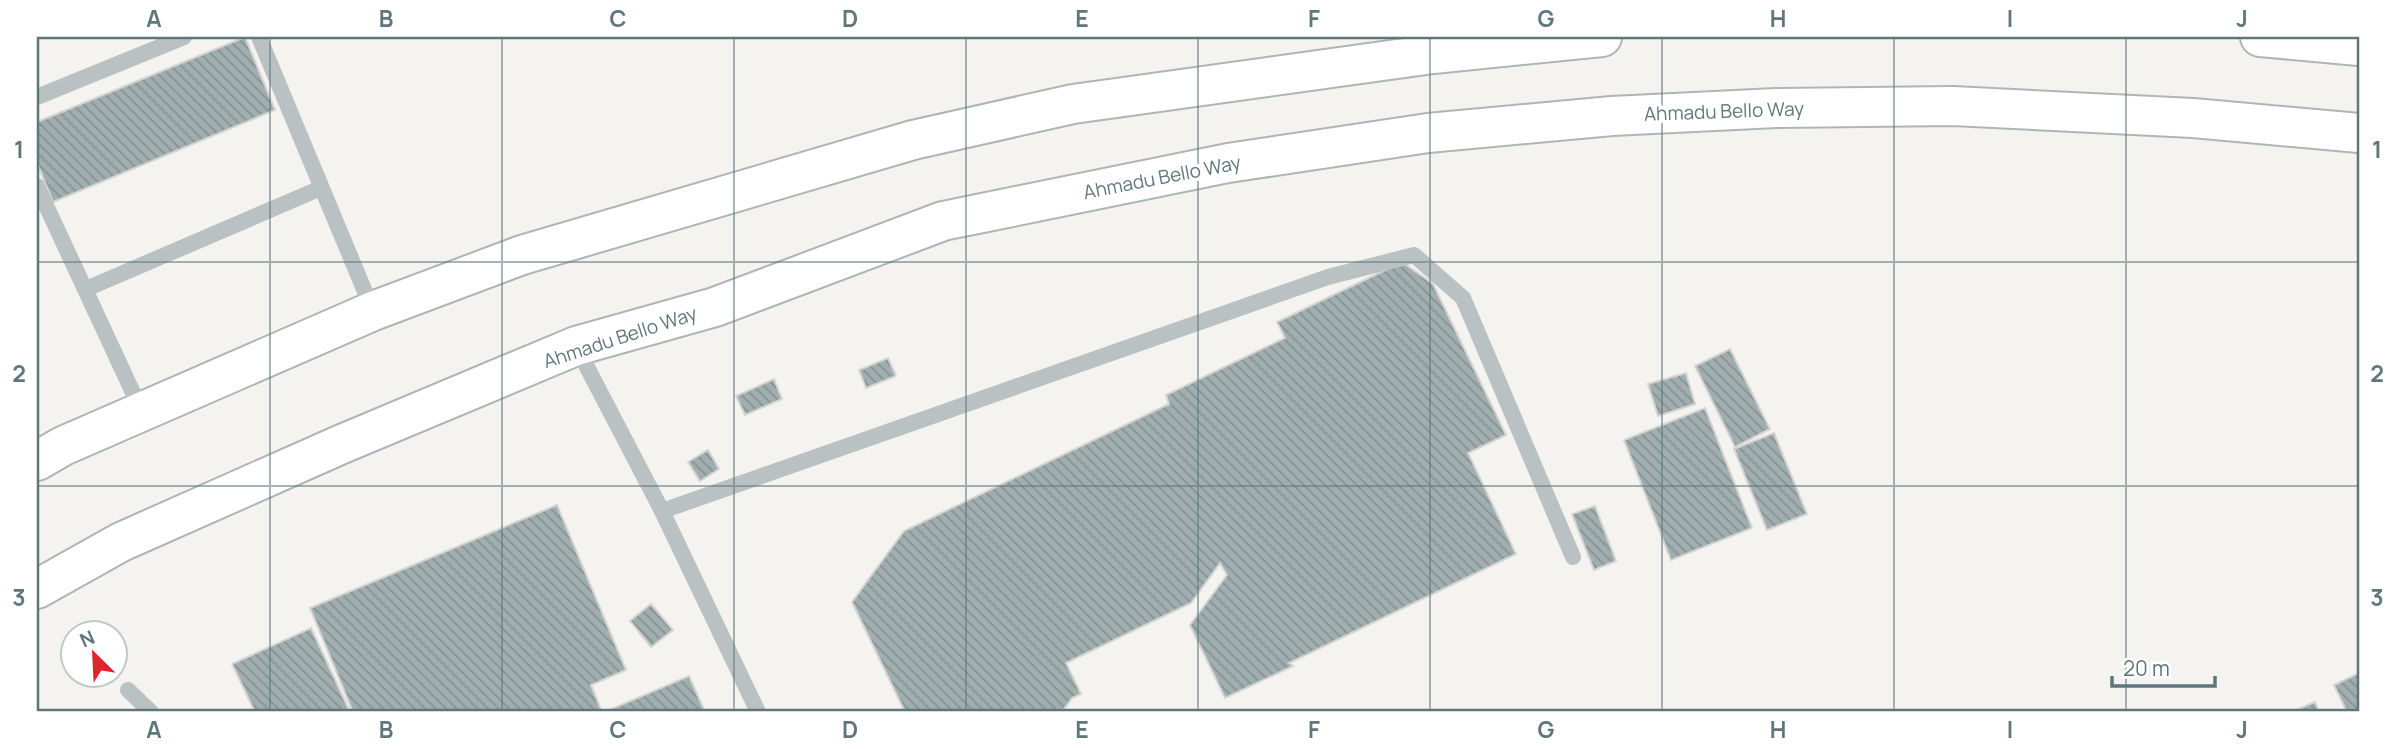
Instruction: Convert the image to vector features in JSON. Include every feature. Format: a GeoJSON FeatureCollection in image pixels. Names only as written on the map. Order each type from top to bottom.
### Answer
{"type":"FeatureCollection","features":[{"type":"Feature","properties":{"kind":"main road"},"geometry":{"type":"LineString","coordinates":[[37,461],[373,311],[522,255],[913,140],[1073,104],[1433,54],[1602,37]]}},
{"type":"Feature","properties":{"kind":"main road"},"geometry":{"type":"LineString","coordinates":[[2260,37],[2359,46]]}},
{"type":"Feature","properties":{"kind":"main road","name":"Ahmadu Bello Way"},"geometry":{"type":"LineString","coordinates":[[37,589],[146,531],[342,444],[576,346],[715,307],[943,221],[1228,163],[1428,133],[1612,116],[1776,108],[1954,106],[2193,118],[2359,133]]}},
{"type":"Feature","properties":{"kind":"lane"},"geometry":{"type":"LineString","coordinates":[[37,97],[184,37]]}},
{"type":"Feature","properties":{"kind":"lane"},"geometry":{"type":"LineString","coordinates":[[259,37],[373,311]]}},
{"type":"Feature","properties":{"kind":"lane"},"geometry":{"type":"LineString","coordinates":[[37,186],[142,412]]}},
{"type":"Feature","properties":{"kind":"lane"},"geometry":{"type":"LineString","coordinates":[[86,289],[321,188]]}},
{"type":"Feature","properties":{"kind":"lane"},"geometry":{"type":"LineString","coordinates":[[662,511],[1328,277],[1414,255],[1463,298],[1573,557]]}},
{"type":"Feature","properties":{"kind":"lane"},"geometry":{"type":"LineString","coordinates":[[576,346],[662,511],[758,712]]}},
{"type":"Feature","properties":{"kind":"lane"},"geometry":{"type":"LineString","coordinates":[[128,690],[151,712]]}},
{"type":"Feature","properties":{"kind":"building"},"geometry":{"type":"Polygon","coordinates":[[[245,37],[275,110],[53,202],[37,163],[37,122],[245,37]]]}},
{"type":"Feature","properties":{"kind":"building"},"geometry":{"type":"Polygon","coordinates":[[[1402,262],[1433,284],[1506,435],[1468,453],[1516,554],[1289,663],[1293,666],[1225,698],[1190,625],[1227,575],[1220,563],[1191,603],[1066,663],[1081,694],[1072,698],[1062,712],[905,712],[852,602],[904,531],[1169,404],[1166,395],[1285,338],[1277,322],[1402,262]]]}},
{"type":"Feature","properties":{"kind":"building"},"geometry":{"type":"Polygon","coordinates":[[[1730,349],[1770,429],[1735,447],[1695,366],[1730,349]]]}},
{"type":"Feature","properties":{"kind":"building"},"geometry":{"type":"Polygon","coordinates":[[[888,358],[896,376],[866,388],[859,370],[888,358]]]}},
{"type":"Feature","properties":{"kind":"building"},"geometry":{"type":"Polygon","coordinates":[[[1686,373],[1695,404],[1658,416],[1648,384],[1686,373]]]}},
{"type":"Feature","properties":{"kind":"building"},"geometry":{"type":"Polygon","coordinates":[[[774,379],[782,399],[745,415],[736,396],[774,379]]]}},
{"type":"Feature","properties":{"kind":"building"},"geometry":{"type":"Polygon","coordinates":[[[1705,408],[1752,528],[1671,560],[1624,440],[1705,408]]]}},
{"type":"Feature","properties":{"kind":"building"},"geometry":{"type":"Polygon","coordinates":[[[1774,433],[1807,514],[1767,530],[1734,449],[1774,433]]]}},
{"type":"Feature","properties":{"kind":"building"},"geometry":{"type":"Polygon","coordinates":[[[708,450],[719,469],[700,481],[688,462],[708,450]]]}},
{"type":"Feature","properties":{"kind":"building"},"geometry":{"type":"Polygon","coordinates":[[[557,505],[626,670],[591,685],[602,712],[353,712],[310,608],[557,505]]]}},
{"type":"Feature","properties":{"kind":"building"},"geometry":{"type":"Polygon","coordinates":[[[1595,506],[1616,561],[1594,570],[1572,514],[1595,506]]]}},
{"type":"Feature","properties":{"kind":"building"},"geometry":{"type":"Polygon","coordinates":[[[651,604],[673,630],[651,647],[630,621],[651,604]]]}},
{"type":"Feature","properties":{"kind":"building"},"geometry":{"type":"Polygon","coordinates":[[[311,628],[350,712],[255,712],[232,664],[311,628]]]}},
{"type":"Feature","properties":{"kind":"building"},"geometry":{"type":"Polygon","coordinates":[[[2359,673],[2359,712],[2347,712],[2334,685],[2359,673]]]}},
{"type":"Feature","properties":{"kind":"building"},"geometry":{"type":"Polygon","coordinates":[[[689,676],[705,712],[609,710],[689,676]]]}},
{"type":"Feature","properties":{"kind":"building"},"geometry":{"type":"Polygon","coordinates":[[[2315,702],[2319,712],[2291,712],[2315,702]]]}}]}
